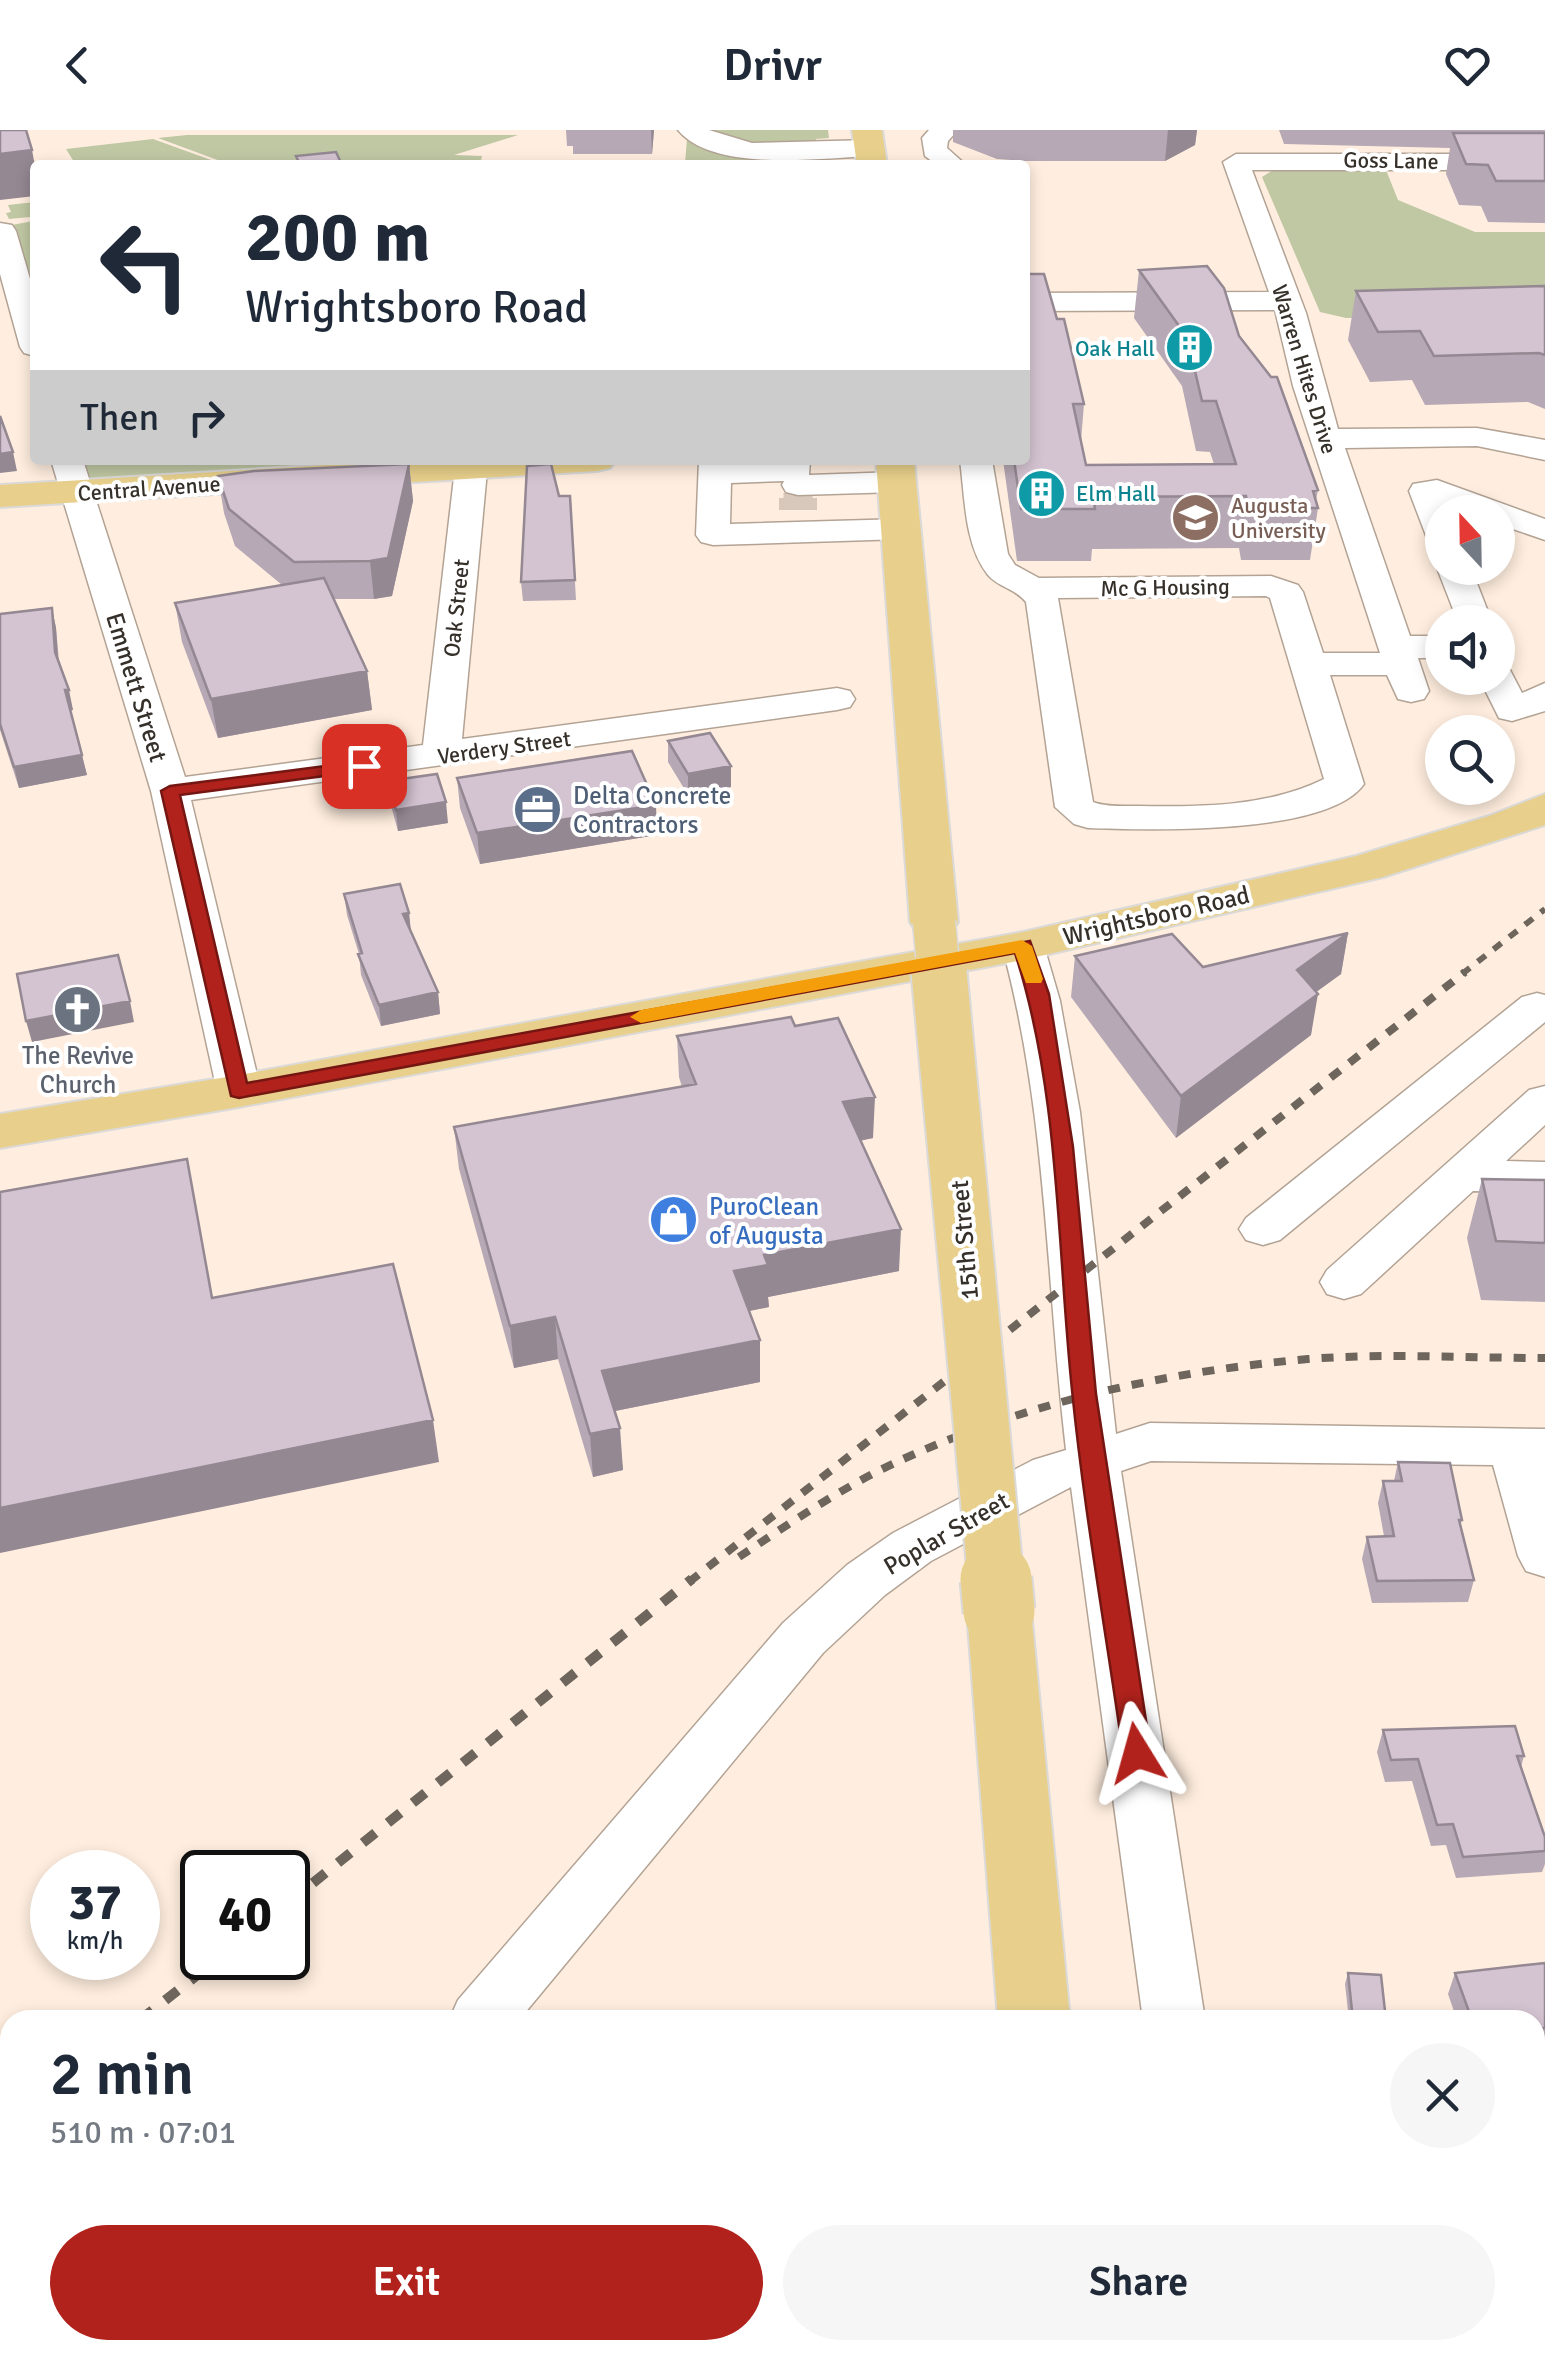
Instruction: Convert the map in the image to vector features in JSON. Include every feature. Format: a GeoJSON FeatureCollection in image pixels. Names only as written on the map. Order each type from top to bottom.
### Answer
{"type":"FeatureCollection","features":[{"type":"Feature","properties":{"kind":"main road","name":"Central Avenue"},"geometry":{"type":"LineString","coordinates":[[0,496],[72,476],[439,465]]}},
{"type":"Feature","properties":{"kind":"main road","name":"15th Street"},"geometry":{"type":"LineString","coordinates":[[897,471],[1033,2010]]}},
{"type":"Feature","properties":{"kind":"main road","name":"Wrightsboro Road"},"geometry":{"type":"LineString","coordinates":[[0,1131],[239,1091],[1022,946],[1367,866],[1519,823]]}},
{"type":"Feature","properties":{"kind":"street"},"geometry":{"type":"LineString","coordinates":[[690,130],[729,148],[870,148]]}},
{"type":"Feature","properties":{"kind":"street"},"geometry":{"type":"LineString","coordinates":[[945,130],[936,138],[934,150],[947,160]]}},
{"type":"Feature","properties":{"kind":"street","name":"Goss Lane"},"geometry":{"type":"LineString","coordinates":[[1236,162],[1545,162]]}},
{"type":"Feature","properties":{"kind":"street","name":"Warren Hites Drive"},"geometry":{"type":"LineString","coordinates":[[1236,162],[1286,301],[1326,438],[1384,538],[1401,663]]}},
{"type":"Feature","properties":{"kind":"street"},"geometry":{"type":"LineString","coordinates":[[2,231],[25,276],[30,311]]}},
{"type":"Feature","properties":{"kind":"street"},"geometry":{"type":"LineString","coordinates":[[1030,302],[1286,301]]}},
{"type":"Feature","properties":{"kind":"street"},"geometry":{"type":"LineString","coordinates":[[1326,438],[1477,437],[1545,450]]}},
{"type":"Feature","properties":{"kind":"street","name":"Oak Street"},"geometry":{"type":"LineString","coordinates":[[441,756],[472,465]]}},
{"type":"Feature","properties":{"kind":"street"},"geometry":{"type":"LineString","coordinates":[[977,465],[992,554],[1003,572],[1033,588],[1043,602],[1074,808],[1088,816],[1228,816],[1326,796],[1345,784],[1306,660],[1401,663],[1425,659]]}},
{"type":"Feature","properties":{"kind":"street"},"geometry":{"type":"LineString","coordinates":[[813,499],[818,559],[763,559],[762,534],[713,536],[715,467],[813,499],[903,529]]}},
{"type":"Feature","properties":{"kind":"street"},"geometry":{"type":"LineString","coordinates":[[813,499],[897,471]]}},
{"type":"Feature","properties":{"kind":"street","name":"Emmett Street"},"geometry":{"type":"LineString","coordinates":[[72,476],[170,791],[239,1091]]}},
{"type":"Feature","properties":{"kind":"street"},"geometry":{"type":"LineString","coordinates":[[1426,495],[1425,491],[1437,490],[1450,495]]}},
{"type":"Feature","properties":{"kind":"street"},"geometry":{"type":"LineString","coordinates":[[1515,519],[1545,530]]}},
{"type":"Feature","properties":{"kind":"street"},"geometry":{"type":"LineString","coordinates":[[1384,538],[1425,538]]}},
{"type":"Feature","properties":{"kind":"street","name":"Mc G Housing"},"geometry":{"type":"LineString","coordinates":[[1033,588],[1271,586],[1286,592],[1306,660]]}},
{"type":"Feature","properties":{"kind":"street"},"geometry":{"type":"LineString","coordinates":[[1401,663],[1425,653]]}},
{"type":"Feature","properties":{"kind":"street"},"geometry":{"type":"LineString","coordinates":[[1505,695],[1512,710],[1526,708],[1545,694]]}},
{"type":"Feature","properties":{"kind":"street","name":"Verdery Street"},"geometry":{"type":"LineString","coordinates":[[170,791],[837,699]]}},
{"type":"Feature","properties":{"kind":"street"},"geometry":{"type":"LineString","coordinates":[[1022,946],[1038,994],[1062,1147],[1084,1394],[1173,2010]]}},
{"type":"Feature","properties":{"kind":"street"},"geometry":{"type":"LineString","coordinates":[[1264,1229],[1537,1006],[1545,1009]]}},
{"type":"Feature","properties":{"kind":"street"},"geometry":{"type":"LineString","coordinates":[[1344,1282],[1545,1100]]}},
{"type":"Feature","properties":{"kind":"street"},"geometry":{"type":"LineString","coordinates":[[1462,1175],[1545,1178]]}},
{"type":"Feature","properties":{"kind":"street","name":"Poplar Street"},"geometry":{"type":"LineString","coordinates":[[488,2010],[803,1638],[866,1580],[912,1547],[1051,1474],[1150,1442],[1530,1448]]}},
{"type":"Feature","properties":{"kind":"street"},"geometry":{"type":"LineString","coordinates":[[1530,1448],[1545,1556]]}},
{"type":"Feature","properties":{"kind":"green space"},"geometry":{"type":"Polygon","coordinates":[[[705,130],[828,130],[829,138],[816,139],[816,143],[746,145],[705,130]]]}},
{"type":"Feature","properties":{"kind":"green space"},"geometry":{"type":"Polygon","coordinates":[[[518,135],[454,155],[482,156],[481,160],[217,160],[158,138],[518,135]]]}},
{"type":"Feature","properties":{"kind":"green space"},"geometry":{"type":"Polygon","coordinates":[[[153,139],[211,160],[73,160],[66,149],[153,139]]]}},
{"type":"Feature","properties":{"kind":"green space"},"geometry":{"type":"Polygon","coordinates":[[[687,139],[713,148],[817,154],[817,160],[685,160],[687,139]]]}},
{"type":"Feature","properties":{"kind":"green space"},"geometry":{"type":"Polygon","coordinates":[[[1275,169],[1386,170],[1398,200],[1475,232],[1545,232],[1545,315],[1346,318],[1320,312],[1262,177],[1275,169]]]}},
{"type":"Feature","properties":{"kind":"green space"},"geometry":{"type":"Polygon","coordinates":[[[30,203],[30,217],[9,219],[8,205],[30,203]]]}},
{"type":"Feature","properties":{"kind":"green space"},"geometry":{"type":"Polygon","coordinates":[[[30,222],[30,272],[23,273],[12,225],[30,222]]]}},
{"type":"Feature","properties":{"kind":"green space"},"geometry":{"type":"Polygon","coordinates":[[[82,465],[340,465],[95,479],[87,478],[82,465]]]}},
{"type":"Feature","properties":{"kind":"building"},"geometry":{"type":"Polygon","coordinates":[[[0,130],[26,130],[32,150],[0,154],[0,130]]]}},
{"type":"Feature","properties":{"kind":"building"},"geometry":{"type":"Polygon","coordinates":[[[1453,133],[1545,133],[1545,181],[1496,181],[1488,165],[1466,164],[1453,133]]]}},
{"type":"Feature","properties":{"kind":"building"},"geometry":{"type":"Polygon","coordinates":[[[336,152],[340,160],[298,160],[296,156],[336,152]]]}},
{"type":"Feature","properties":{"kind":"building"},"geometry":{"type":"Polygon","coordinates":[[[1207,266],[1224,288],[1239,336],[1271,377],[1277,377],[1318,490],[1313,491],[1318,508],[1248,508],[1246,496],[1093,497],[1095,509],[1021,509],[1015,465],[1030,465],[1030,274],[1044,274],[1057,319],[1064,319],[1084,404],[1073,404],[1086,465],[1236,464],[1216,401],[1202,401],[1187,337],[1139,270],[1207,266]]]}},
{"type":"Feature","properties":{"kind":"building"},"geometry":{"type":"Polygon","coordinates":[[[1545,286],[1545,355],[1434,356],[1420,331],[1378,332],[1356,291],[1545,286]]]}},
{"type":"Feature","properties":{"kind":"building"},"geometry":{"type":"Polygon","coordinates":[[[0,416],[13,452],[0,454],[0,416]]]}},
{"type":"Feature","properties":{"kind":"building"},"geometry":{"type":"Polygon","coordinates":[[[409,465],[388,558],[294,562],[229,509],[218,476],[409,465]]]}},
{"type":"Feature","properties":{"kind":"building"},"geometry":{"type":"Polygon","coordinates":[[[551,465],[559,496],[570,496],[575,580],[521,582],[527,466],[551,465]]]}},
{"type":"Feature","properties":{"kind":"building"},"geometry":{"type":"Polygon","coordinates":[[[324,578],[367,671],[211,699],[175,603],[324,578]]]}},
{"type":"Feature","properties":{"kind":"building"},"geometry":{"type":"Polygon","coordinates":[[[52,608],[55,652],[69,690],[65,690],[82,755],[14,767],[0,724],[0,614],[52,608]]]}},
{"type":"Feature","properties":{"kind":"building"},"geometry":{"type":"Polygon","coordinates":[[[710,733],[731,766],[688,774],[668,741],[710,733]]]}},
{"type":"Feature","properties":{"kind":"building"},"geometry":{"type":"Polygon","coordinates":[[[632,751],[656,805],[477,833],[457,778],[632,751]]]}},
{"type":"Feature","properties":{"kind":"building"},"geometry":{"type":"Polygon","coordinates":[[[437,774],[446,802],[396,810],[387,781],[437,774]]]}},
{"type":"Feature","properties":{"kind":"building"},"geometry":{"type":"Polygon","coordinates":[[[400,884],[409,913],[403,914],[438,992],[379,1005],[358,954],[362,953],[344,894],[400,884]]]}},
{"type":"Feature","properties":{"kind":"building"},"geometry":{"type":"Polygon","coordinates":[[[1348,933],[1297,970],[1318,994],[1181,1096],[1075,956],[1172,934],[1203,967],[1348,933]]]}},
{"type":"Feature","properties":{"kind":"building"},"geometry":{"type":"Polygon","coordinates":[[[118,955],[130,1001],[26,1021],[17,974],[118,955]]]}},
{"type":"Feature","properties":{"kind":"building","name":"PuroClean of Augusta"},"geometry":{"type":"Polygon","coordinates":[[[791,1017],[795,1026],[838,1018],[875,1097],[843,1102],[901,1229],[764,1255],[768,1265],[734,1271],[760,1340],[602,1371],[620,1428],[590,1434],[555,1317],[510,1326],[454,1127],[696,1084],[677,1036],[791,1017]]]}},
{"type":"Feature","properties":{"kind":"building"},"geometry":{"type":"Polygon","coordinates":[[[187,1159],[212,1298],[393,1264],[433,1420],[0,1508],[0,1192],[187,1159]]]}},
{"type":"Feature","properties":{"kind":"building"},"geometry":{"type":"Polygon","coordinates":[[[1482,1179],[1545,1180],[1545,1243],[1496,1241],[1482,1179]]]}},
{"type":"Feature","properties":{"kind":"building"},"geometry":{"type":"Polygon","coordinates":[[[1398,1462],[1450,1463],[1474,1580],[1377,1581],[1367,1537],[1394,1536],[1383,1481],[1402,1481],[1398,1462]]]}},
{"type":"Feature","properties":{"kind":"building"},"geometry":{"type":"Polygon","coordinates":[[[1515,1726],[1524,1756],[1517,1756],[1545,1837],[1545,1851],[1463,1857],[1453,1824],[1437,1825],[1418,1759],[1391,1760],[1383,1730],[1515,1726]]]}},
{"type":"Feature","properties":{"kind":"building"},"geometry":{"type":"Polygon","coordinates":[[[1545,1963],[1545,2010],[1468,2010],[1455,1973],[1545,1963]]]}},
{"type":"Feature","properties":{"kind":"building"},"geometry":{"type":"Polygon","coordinates":[[[1348,1973],[1381,1975],[1385,2010],[1352,2010],[1348,1973]]]}},
{"type":"Feature","properties":{"kind":"tunnel"},"geometry":{"type":"LineString","coordinates":[[798,493],[798,510]]}},
{"type":"Feature","properties":{"kind":"railway"},"geometry":{"type":"LineString","coordinates":[[1462,974],[1545,909]]}},
{"type":"Feature","properties":{"kind":"railway"},"geometry":{"type":"LineString","coordinates":[[689,1582],[1465,972]]}},
{"type":"Feature","properties":{"kind":"railway"},"geometry":{"type":"LineString","coordinates":[[739,1557],[844,1490],[910,1456],[1006,1419],[1105,1391],[1206,1371],[1308,1359],[1545,1358]]}},
{"type":"Feature","properties":{"kind":"railway"},"geometry":{"type":"LineString","coordinates":[[310,1885],[692,1579]]}},
{"type":"Feature","properties":{"kind":"railway"},"geometry":{"type":"LineString","coordinates":[[153,2010],[191,1980]]}},
{"type":"Feature","properties":{"kind":"slow traffic"},"geometry":{"type":"LineString","coordinates":[[641,1017],[1022,946],[1033,979]]}},
{"type":"Feature","properties":{"kind":"place","name":"Oak Hall"},"geometry":{"type":"Point","coordinates":[1190,348]}},
{"type":"Feature","properties":{"kind":"place","name":"Elm Hall"},"geometry":{"type":"Point","coordinates":[1041,493]}},
{"type":"Feature","properties":{"kind":"place","name":"Augusta University"},"geometry":{"type":"Point","coordinates":[1196,518]}},
{"type":"Feature","properties":{"kind":"place","name":"Delta Concrete Contractors"},"geometry":{"type":"Point","coordinates":[538,809]}},
{"type":"Feature","properties":{"kind":"place","name":"The Revive Church"},"geometry":{"type":"Point","coordinates":[78,1009]}},
{"type":"Feature","properties":{"kind":"place","name":"PuroClean of Augusta"},"geometry":{"type":"Point","coordinates":[674,1220]}},
{"type":"Feature","properties":{"kind":"route"},"geometry":{"type":"LineString","coordinates":[[364,766],[170,791],[239,1091],[1022,946],[1038,994],[1062,1147],[1084,1394],[1137,1753]]}}]}
